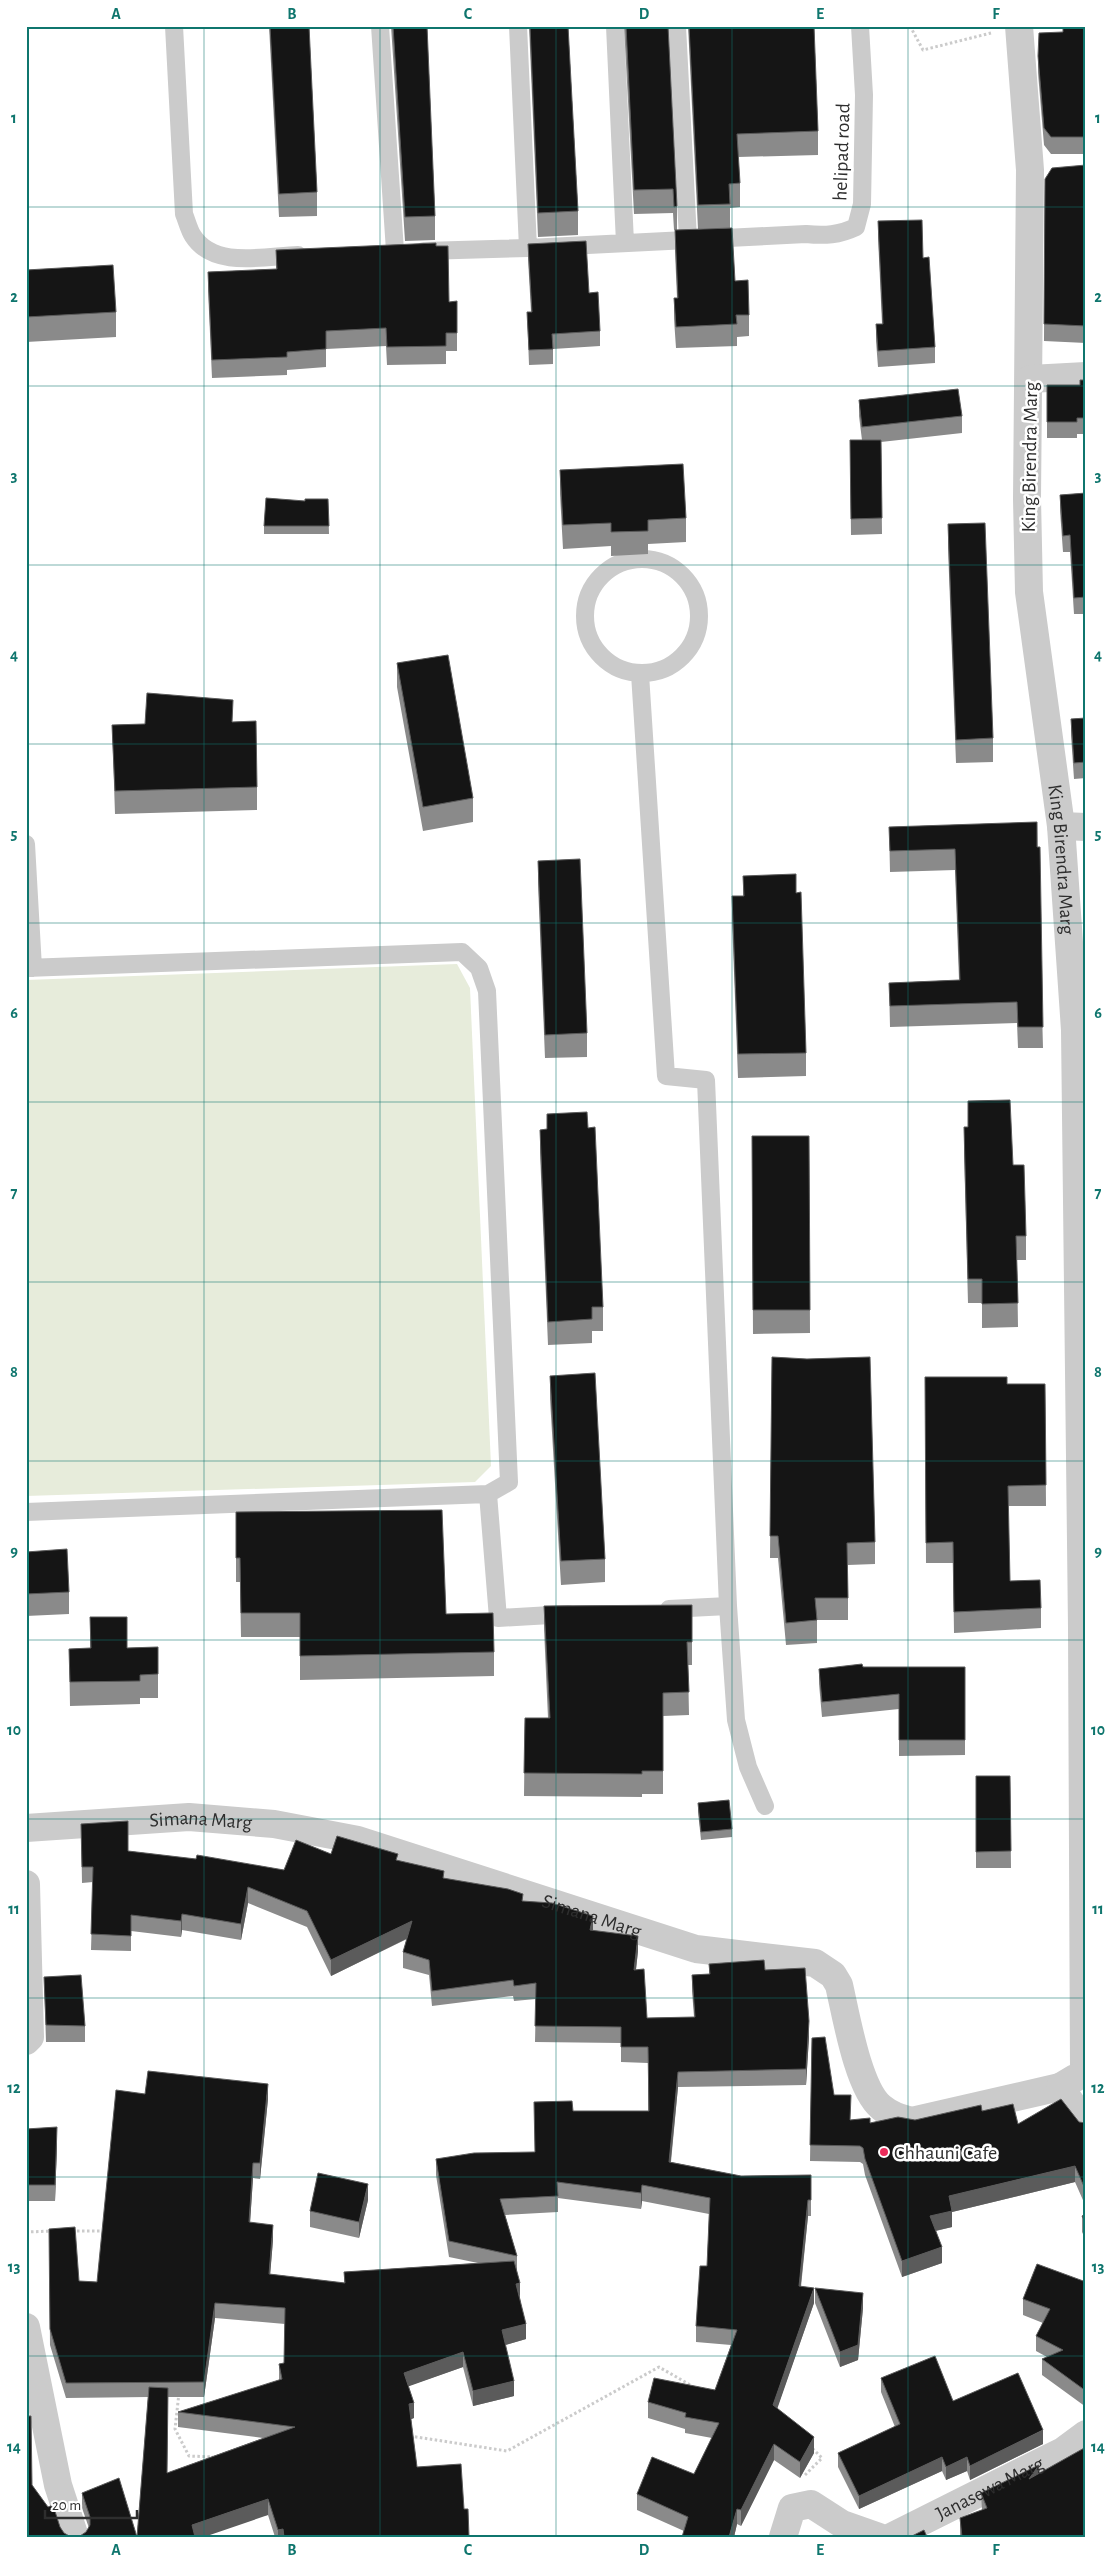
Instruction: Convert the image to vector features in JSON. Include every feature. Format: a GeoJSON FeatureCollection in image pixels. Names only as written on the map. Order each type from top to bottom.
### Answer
{"type":"FeatureCollection","features":[{"type":"Feature","properties":{"kind":"street","name":"King Birendra Marg"},"geometry":{"type":"LineString","coordinates":[[1019,26],[1030,170],[1030,379],[1027,499],[1029,592],[1074,826],[1081,1030],[1085,2072],[1060,2087]]}},
{"type":"Feature","properties":{"kind":"street"},"geometry":{"type":"LineString","coordinates":[[1030,170],[1058,169]]}},
{"type":"Feature","properties":{"kind":"street"},"geometry":{"type":"LineString","coordinates":[[1030,379],[1086,376]]}},
{"type":"Feature","properties":{"kind":"street","name":"Simana Marg"},"geometry":{"type":"LineString","coordinates":[[26,1828],[190,1817],[274,1824],[358,1840],[696,1949],[815,1963],[833,1975],[839,1985],[863,2078],[869,2094],[881,2107],[895,2117],[912,2122],[1060,2087]]}},
{"type":"Feature","properties":{"kind":"street"},"geometry":{"type":"LineString","coordinates":[[26,1884],[30,2037],[26,2041]]}},
{"type":"Feature","properties":{"kind":"street"},"geometry":{"type":"LineString","coordinates":[[1060,2087],[1086,2124]]}},
{"type":"Feature","properties":{"kind":"street"},"geometry":{"type":"LineString","coordinates":[[26,2327],[58,2485],[75,2537]]}},
{"type":"Feature","properties":{"kind":"street","name":"Janasewa Marg"},"geometry":{"type":"LineString","coordinates":[[891,2537],[1063,2451],[1086,2434]]}},
{"type":"Feature","properties":{"kind":"street"},"geometry":{"type":"LineString","coordinates":[[782,2537],[792,2508],[811,2504],[842,2524],[879,2537]]}},
{"type":"Feature","properties":{"kind":"lane"},"geometry":{"type":"LineString","coordinates":[[174,26],[184,214],[192,235],[206,250],[225,258],[315,254]]}},
{"type":"Feature","properties":{"kind":"lane"},"geometry":{"type":"LineString","coordinates":[[380,26],[394,251]]}},
{"type":"Feature","properties":{"kind":"lane"},"geometry":{"type":"LineString","coordinates":[[518,26],[528,248]]}},
{"type":"Feature","properties":{"kind":"lane"},"geometry":{"type":"LineString","coordinates":[[615,26],[625,243]]}},
{"type":"Feature","properties":{"kind":"lane"},"geometry":{"type":"LineString","coordinates":[[374,252],[528,248],[688,239],[678,26]]}},
{"type":"Feature","properties":{"kind":"lane","name":"helipad road"},"geometry":{"type":"LineString","coordinates":[[688,239],[842,233],[856,227],[862,204],[864,95],[860,26]]}},
{"type":"Feature","properties":{"kind":"lane"},"geometry":{"type":"LineString","coordinates":[[633,558],[652,559],[669,565],[683,576],[694,591],[699,608],[698,628],[691,647],[677,662],[660,671],[640,674],[620,670],[603,659],[591,643],[584,624],[585,606],[590,589],[601,574],[616,564],[633,558]]}},
{"type":"Feature","properties":{"kind":"lane"},"geometry":{"type":"LineString","coordinates":[[640,674],[666,1076],[706,1080],[728,1606],[736,1720],[748,1767],[765,1806]]}},
{"type":"Feature","properties":{"kind":"lane"},"geometry":{"type":"LineString","coordinates":[[26,844],[29,968],[462,952],[479,968],[488,991],[509,1482],[488,1494],[26,1512]]}},
{"type":"Feature","properties":{"kind":"lane"},"geometry":{"type":"LineString","coordinates":[[488,1494],[498,1618],[585,1613]]}},
{"type":"Feature","properties":{"kind":"lane"},"geometry":{"type":"LineString","coordinates":[[652,1610],[728,1606]]}},
{"type":"Feature","properties":{"kind":"path"},"geometry":{"type":"LineString","coordinates":[[910,26],[924,50],[1019,26]]}},
{"type":"Feature","properties":{"kind":"path"},"geometry":{"type":"LineString","coordinates":[[26,2232],[56,2231]]}},
{"type":"Feature","properties":{"kind":"path"},"geometry":{"type":"LineString","coordinates":[[66,2231],[116,2231]]}},
{"type":"Feature","properties":{"kind":"path"},"geometry":{"type":"LineString","coordinates":[[406,2435],[507,2451],[659,2367],[693,2387]]}},
{"type":"Feature","properties":{"kind":"path"},"geometry":{"type":"LineString","coordinates":[[179,2392],[175,2429],[189,2456],[222,2458]]}},
{"type":"Feature","properties":{"kind":"path"},"geometry":{"type":"LineString","coordinates":[[792,2508],[794,2486],[822,2458],[811,2446]]}},
{"type":"Feature","properties":{"kind":"green space"},"geometry":{"type":"Polygon","coordinates":[[[457,964],[470,988],[491,1466],[475,1482],[26,1496],[26,980],[457,964]]]}},
{"type":"Feature","properties":{"kind":"building"},"geometry":{"type":"Polygon","coordinates":[[[270,26],[309,26],[317,192],[279,194],[270,26]]]}},
{"type":"Feature","properties":{"kind":"building"},"geometry":{"type":"Polygon","coordinates":[[[393,26],[427,26],[435,216],[405,217],[393,26]]]}},
{"type":"Feature","properties":{"kind":"building"},"geometry":{"type":"Polygon","coordinates":[[[530,26],[568,26],[578,211],[538,213],[530,26]]]}},
{"type":"Feature","properties":{"kind":"building"},"geometry":{"type":"Polygon","coordinates":[[[626,26],[668,26],[677,206],[674,207],[673,189],[634,190],[626,26]]]}},
{"type":"Feature","properties":{"kind":"building"},"geometry":{"type":"Polygon","coordinates":[[[689,26],[814,26],[818,131],[737,134],[740,183],[729,184],[730,204],[698,205],[689,26]]]}},
{"type":"Feature","properties":{"kind":"building"},"geometry":{"type":"Polygon","coordinates":[[[1063,26],[1086,26],[1086,137],[1051,137],[1044,128],[1038,56],[1039,33],[1063,32],[1063,26]]]}},
{"type":"Feature","properties":{"kind":"building"},"geometry":{"type":"Polygon","coordinates":[[[1086,165],[1086,326],[1044,324],[1045,179],[1052,168],[1086,165]]]}},
{"type":"Feature","properties":{"kind":"building"},"geometry":{"type":"Polygon","coordinates":[[[922,220],[923,258],[929,257],[935,347],[878,351],[876,324],[883,324],[878,221],[922,220]]]}},
{"type":"Feature","properties":{"kind":"building"},"geometry":{"type":"Polygon","coordinates":[[[732,228],[735,281],[748,280],[749,315],[736,315],[737,324],[676,327],[674,298],[678,298],[675,230],[732,228]]]}},
{"type":"Feature","properties":{"kind":"building"},"geometry":{"type":"Polygon","coordinates":[[[586,241],[589,293],[598,292],[600,331],[552,334],[553,349],[529,350],[527,312],[532,312],[528,244],[586,241]]]}},
{"type":"Feature","properties":{"kind":"building"},"geometry":{"type":"Polygon","coordinates":[[[436,243],[436,246],[448,246],[449,302],[457,301],[457,333],[446,333],[446,346],[387,347],[386,328],[326,331],[326,349],[287,352],[287,357],[212,360],[208,272],[277,269],[276,250],[436,243]]]}},
{"type":"Feature","properties":{"kind":"building"},"geometry":{"type":"Polygon","coordinates":[[[113,265],[116,312],[26,317],[26,270],[113,265]]]}},
{"type":"Feature","properties":{"kind":"building"},"geometry":{"type":"Polygon","coordinates":[[[1080,380],[1086,380],[1086,418],[1077,418],[1077,422],[1047,422],[1047,385],[1080,385],[1080,380]]]}},
{"type":"Feature","properties":{"kind":"building"},"geometry":{"type":"Polygon","coordinates":[[[958,389],[962,416],[862,427],[859,400],[958,389]]]}},
{"type":"Feature","properties":{"kind":"building"},"geometry":{"type":"Polygon","coordinates":[[[850,440],[881,440],[882,518],[851,519],[850,440]]]}},
{"type":"Feature","properties":{"kind":"building"},"geometry":{"type":"Polygon","coordinates":[[[683,464],[686,518],[648,520],[648,531],[611,532],[611,523],[563,525],[560,470],[683,464]]]}},
{"type":"Feature","properties":{"kind":"building"},"geometry":{"type":"Polygon","coordinates":[[[1086,493],[1086,597],[1074,598],[1070,535],[1063,536],[1060,495],[1086,493]]]}},
{"type":"Feature","properties":{"kind":"building"},"geometry":{"type":"Polygon","coordinates":[[[266,498],[305,501],[305,499],[328,499],[329,526],[264,526],[266,498]]]}},
{"type":"Feature","properties":{"kind":"building"},"geometry":{"type":"Polygon","coordinates":[[[985,523],[993,738],[956,740],[948,524],[985,523]]]}},
{"type":"Feature","properties":{"kind":"building"},"geometry":{"type":"Polygon","coordinates":[[[448,655],[473,798],[423,807],[397,663],[448,655]]]}},
{"type":"Feature","properties":{"kind":"building"},"geometry":{"type":"Polygon","coordinates":[[[147,693],[233,700],[232,722],[256,721],[257,787],[115,791],[112,725],[145,724],[147,693]]]}},
{"type":"Feature","properties":{"kind":"building"},"geometry":{"type":"Polygon","coordinates":[[[1086,718],[1086,762],[1074,763],[1071,719],[1086,718]]]}},
{"type":"Feature","properties":{"kind":"building"},"geometry":{"type":"Polygon","coordinates":[[[1037,822],[1037,847],[1040,847],[1043,1027],[1018,1027],[1017,1002],[890,1006],[889,983],[960,980],[955,849],[890,851],[889,827],[1037,822]]]}},
{"type":"Feature","properties":{"kind":"building"},"geometry":{"type":"Polygon","coordinates":[[[580,859],[587,1033],[545,1035],[538,861],[580,859]]]}},
{"type":"Feature","properties":{"kind":"building"},"geometry":{"type":"Polygon","coordinates":[[[796,874],[796,893],[801,892],[806,1053],[738,1054],[732,896],[744,896],[743,876],[796,874]]]}},
{"type":"Feature","properties":{"kind":"building"},"geometry":{"type":"Polygon","coordinates":[[[1010,1100],[1013,1165],[1024,1165],[1026,1236],[1016,1236],[1018,1303],[982,1304],[982,1279],[968,1279],[964,1127],[968,1127],[968,1101],[1010,1100]]]}},
{"type":"Feature","properties":{"kind":"building"},"geometry":{"type":"Polygon","coordinates":[[[587,1112],[588,1128],[595,1127],[603,1307],[592,1307],[592,1319],[548,1322],[540,1130],[547,1129],[547,1114],[587,1112]]]}},
{"type":"Feature","properties":{"kind":"building"},"geometry":{"type":"Polygon","coordinates":[[[752,1136],[809,1136],[810,1310],[753,1310],[752,1136]]]}},
{"type":"Feature","properties":{"kind":"building"},"geometry":{"type":"Polygon","coordinates":[[[772,1357],[807,1359],[870,1357],[875,1542],[847,1543],[848,1598],[815,1598],[817,1620],[786,1623],[778,1536],[770,1536],[772,1357]]]}},
{"type":"Feature","properties":{"kind":"building"},"geometry":{"type":"Polygon","coordinates":[[[595,1373],[605,1559],[561,1561],[550,1376],[595,1373]]]}},
{"type":"Feature","properties":{"kind":"building"},"geometry":{"type":"Polygon","coordinates":[[[925,1377],[1007,1377],[1007,1384],[1045,1384],[1046,1485],[1008,1486],[1010,1581],[1040,1580],[1041,1608],[954,1612],[953,1542],[926,1543],[925,1377]]]}},
{"type":"Feature","properties":{"kind":"building"},"geometry":{"type":"Polygon","coordinates":[[[442,1510],[446,1614],[493,1613],[494,1652],[300,1656],[300,1613],[241,1613],[240,1558],[236,1558],[236,1512],[442,1510]]]}},
{"type":"Feature","properties":{"kind":"building"},"geometry":{"type":"Polygon","coordinates":[[[67,1549],[69,1592],[26,1594],[26,1552],[67,1549]]]}},
{"type":"Feature","properties":{"kind":"building"},"geometry":{"type":"Polygon","coordinates":[[[692,1605],[692,1642],[687,1642],[689,1692],[663,1693],[663,1771],[642,1771],[642,1774],[524,1773],[525,1718],[550,1718],[544,1606],[692,1605]]]}},
{"type":"Feature","properties":{"kind":"building"},"geometry":{"type":"Polygon","coordinates":[[[90,1617],[127,1617],[127,1648],[158,1647],[158,1674],[140,1675],[140,1681],[70,1682],[69,1649],[91,1648],[90,1617]]]}},
{"type":"Feature","properties":{"kind":"building"},"geometry":{"type":"Polygon","coordinates":[[[862,1664],[863,1667],[965,1667],[965,1740],[899,1740],[899,1694],[822,1702],[819,1669],[862,1664]]]}},
{"type":"Feature","properties":{"kind":"building"},"geometry":{"type":"Polygon","coordinates":[[[976,1776],[1010,1776],[1011,1851],[976,1852],[976,1776]]]}},
{"type":"Feature","properties":{"kind":"building"},"geometry":{"type":"Polygon","coordinates":[[[729,1800],[732,1829],[701,1832],[698,1803],[729,1800]]]}},
{"type":"Feature","properties":{"kind":"building"},"geometry":{"type":"Polygon","coordinates":[[[128,1821],[128,1851],[196,1859],[197,1855],[284,1870],[296,1840],[331,1854],[337,1836],[398,1854],[396,1860],[444,1871],[443,1878],[508,1889],[523,1894],[522,1901],[552,1903],[593,1916],[590,1930],[638,1936],[634,1970],[644,1969],[647,2018],[695,2017],[692,1975],[710,1974],[709,1964],[764,1960],[765,1970],[805,1968],[809,2021],[806,2069],[678,2072],[669,2162],[741,2176],[811,2175],[811,2200],[808,2200],[799,2286],[814,2288],[773,2405],[814,2437],[800,2462],[774,2444],[741,2510],[737,2509],[729,2537],[682,2537],[688,2517],[637,2494],[652,2457],[694,2474],[719,2423],[685,2417],[686,2413],[648,2402],[654,2378],[715,2390],[737,2330],[696,2326],[700,2266],[707,2266],[710,2198],[642,2185],[641,2193],[557,2182],[558,2196],[500,2199],[517,2256],[449,2241],[436,2159],[474,2153],[535,2152],[534,2102],[572,2101],[573,2111],[649,2111],[648,2047],[621,2047],[621,2027],[535,2026],[536,1983],[514,1986],[513,1980],[432,1991],[429,1960],[403,1952],[412,1921],[331,1960],[307,1911],[248,1887],[241,1924],[182,1914],[181,1921],[131,1915],[131,1936],[91,1934],[93,1867],[82,1867],[81,1824],[128,1821]]]}},
{"type":"Feature","properties":{"kind":"building"},"geometry":{"type":"Polygon","coordinates":[[[81,1975],[85,2026],[46,2025],[44,1977],[81,1975]]]}},
{"type":"Feature","properties":{"kind":"building"},"geometry":{"type":"Polygon","coordinates":[[[825,2037],[834,2095],[851,2095],[850,2120],[870,2118],[870,2123],[898,2117],[915,2120],[981,2105],[982,2111],[1013,2104],[1018,2124],[1061,2099],[1079,2122],[1086,2123],[1086,2191],[1075,2166],[949,2196],[952,2211],[930,2216],[942,2247],[902,2261],[865,2159],[863,2148],[860,2146],[810,2145],[812,2038],[825,2037]]]}},
{"type":"Feature","properties":{"kind":"building"},"geometry":{"type":"Polygon","coordinates":[[[148,2071],[268,2084],[260,2163],[253,2163],[249,2222],[273,2225],[269,2274],[345,2283],[344,2272],[514,2261],[520,2283],[516,2284],[526,2324],[502,2330],[514,2381],[473,2391],[463,2352],[404,2373],[414,2403],[409,2404],[417,2467],[461,2464],[464,2509],[468,2509],[469,2537],[284,2537],[283,2529],[278,2530],[268,2499],[192,2525],[195,2537],[137,2537],[149,2387],[168,2388],[167,2473],[295,2427],[178,2412],[282,2379],[279,2364],[284,2363],[285,2308],[215,2303],[204,2382],[66,2383],[50,2329],[49,2229],[75,2227],[79,2281],[97,2282],[116,2090],[145,2094],[148,2071]]]}},
{"type":"Feature","properties":{"kind":"building"},"geometry":{"type":"Polygon","coordinates":[[[57,2127],[55,2185],[26,2185],[26,2129],[57,2127]]]}},
{"type":"Feature","properties":{"kind":"building"},"geometry":{"type":"Polygon","coordinates":[[[318,2173],[368,2184],[359,2222],[310,2211],[318,2173]]]}},
{"type":"Feature","properties":{"kind":"building"},"geometry":{"type":"Polygon","coordinates":[[[1086,2214],[1086,2224],[1082,2216],[1086,2214]]]}},
{"type":"Feature","properties":{"kind":"building"},"geometry":{"type":"Polygon","coordinates":[[[1037,2264],[1086,2282],[1086,2391],[1042,2359],[1063,2350],[1036,2336],[1050,2309],[1023,2299],[1037,2264]]]}},
{"type":"Feature","properties":{"kind":"building"},"geometry":{"type":"Polygon","coordinates":[[[815,2288],[863,2293],[858,2345],[840,2352],[815,2288]]]}},
{"type":"Feature","properties":{"kind":"building"},"geometry":{"type":"Polygon","coordinates":[[[935,2356],[953,2401],[1018,2373],[1043,2430],[970,2466],[967,2457],[946,2467],[942,2457],[859,2496],[838,2453],[900,2424],[881,2378],[935,2356]]]}},
{"type":"Feature","properties":{"kind":"building"},"geometry":{"type":"Polygon","coordinates":[[[26,2416],[31,2416],[32,2485],[48,2507],[53,2505],[60,2527],[64,2533],[71,2537],[26,2537],[26,2416]]]}},
{"type":"Feature","properties":{"kind":"building"},"geometry":{"type":"Polygon","coordinates":[[[1086,2447],[1086,2537],[962,2537],[960,2518],[987,2508],[981,2493],[1039,2465],[1029,2479],[1086,2447]]]}},
{"type":"Feature","properties":{"kind":"building"},"geometry":{"type":"Polygon","coordinates":[[[119,2478],[137,2537],[71,2537],[80,2536],[86,2532],[90,2525],[90,2517],[82,2493],[119,2478]]]}},
{"type":"Feature","properties":{"kind":"building"},"geometry":{"type":"Polygon","coordinates":[[[924,2530],[927,2537],[910,2537],[924,2530]]]}},
{"type":"Feature","properties":{"kind":"place","name":"Chhauni Cafe"},"geometry":{"type":"Point","coordinates":[884,2152]}}]}
